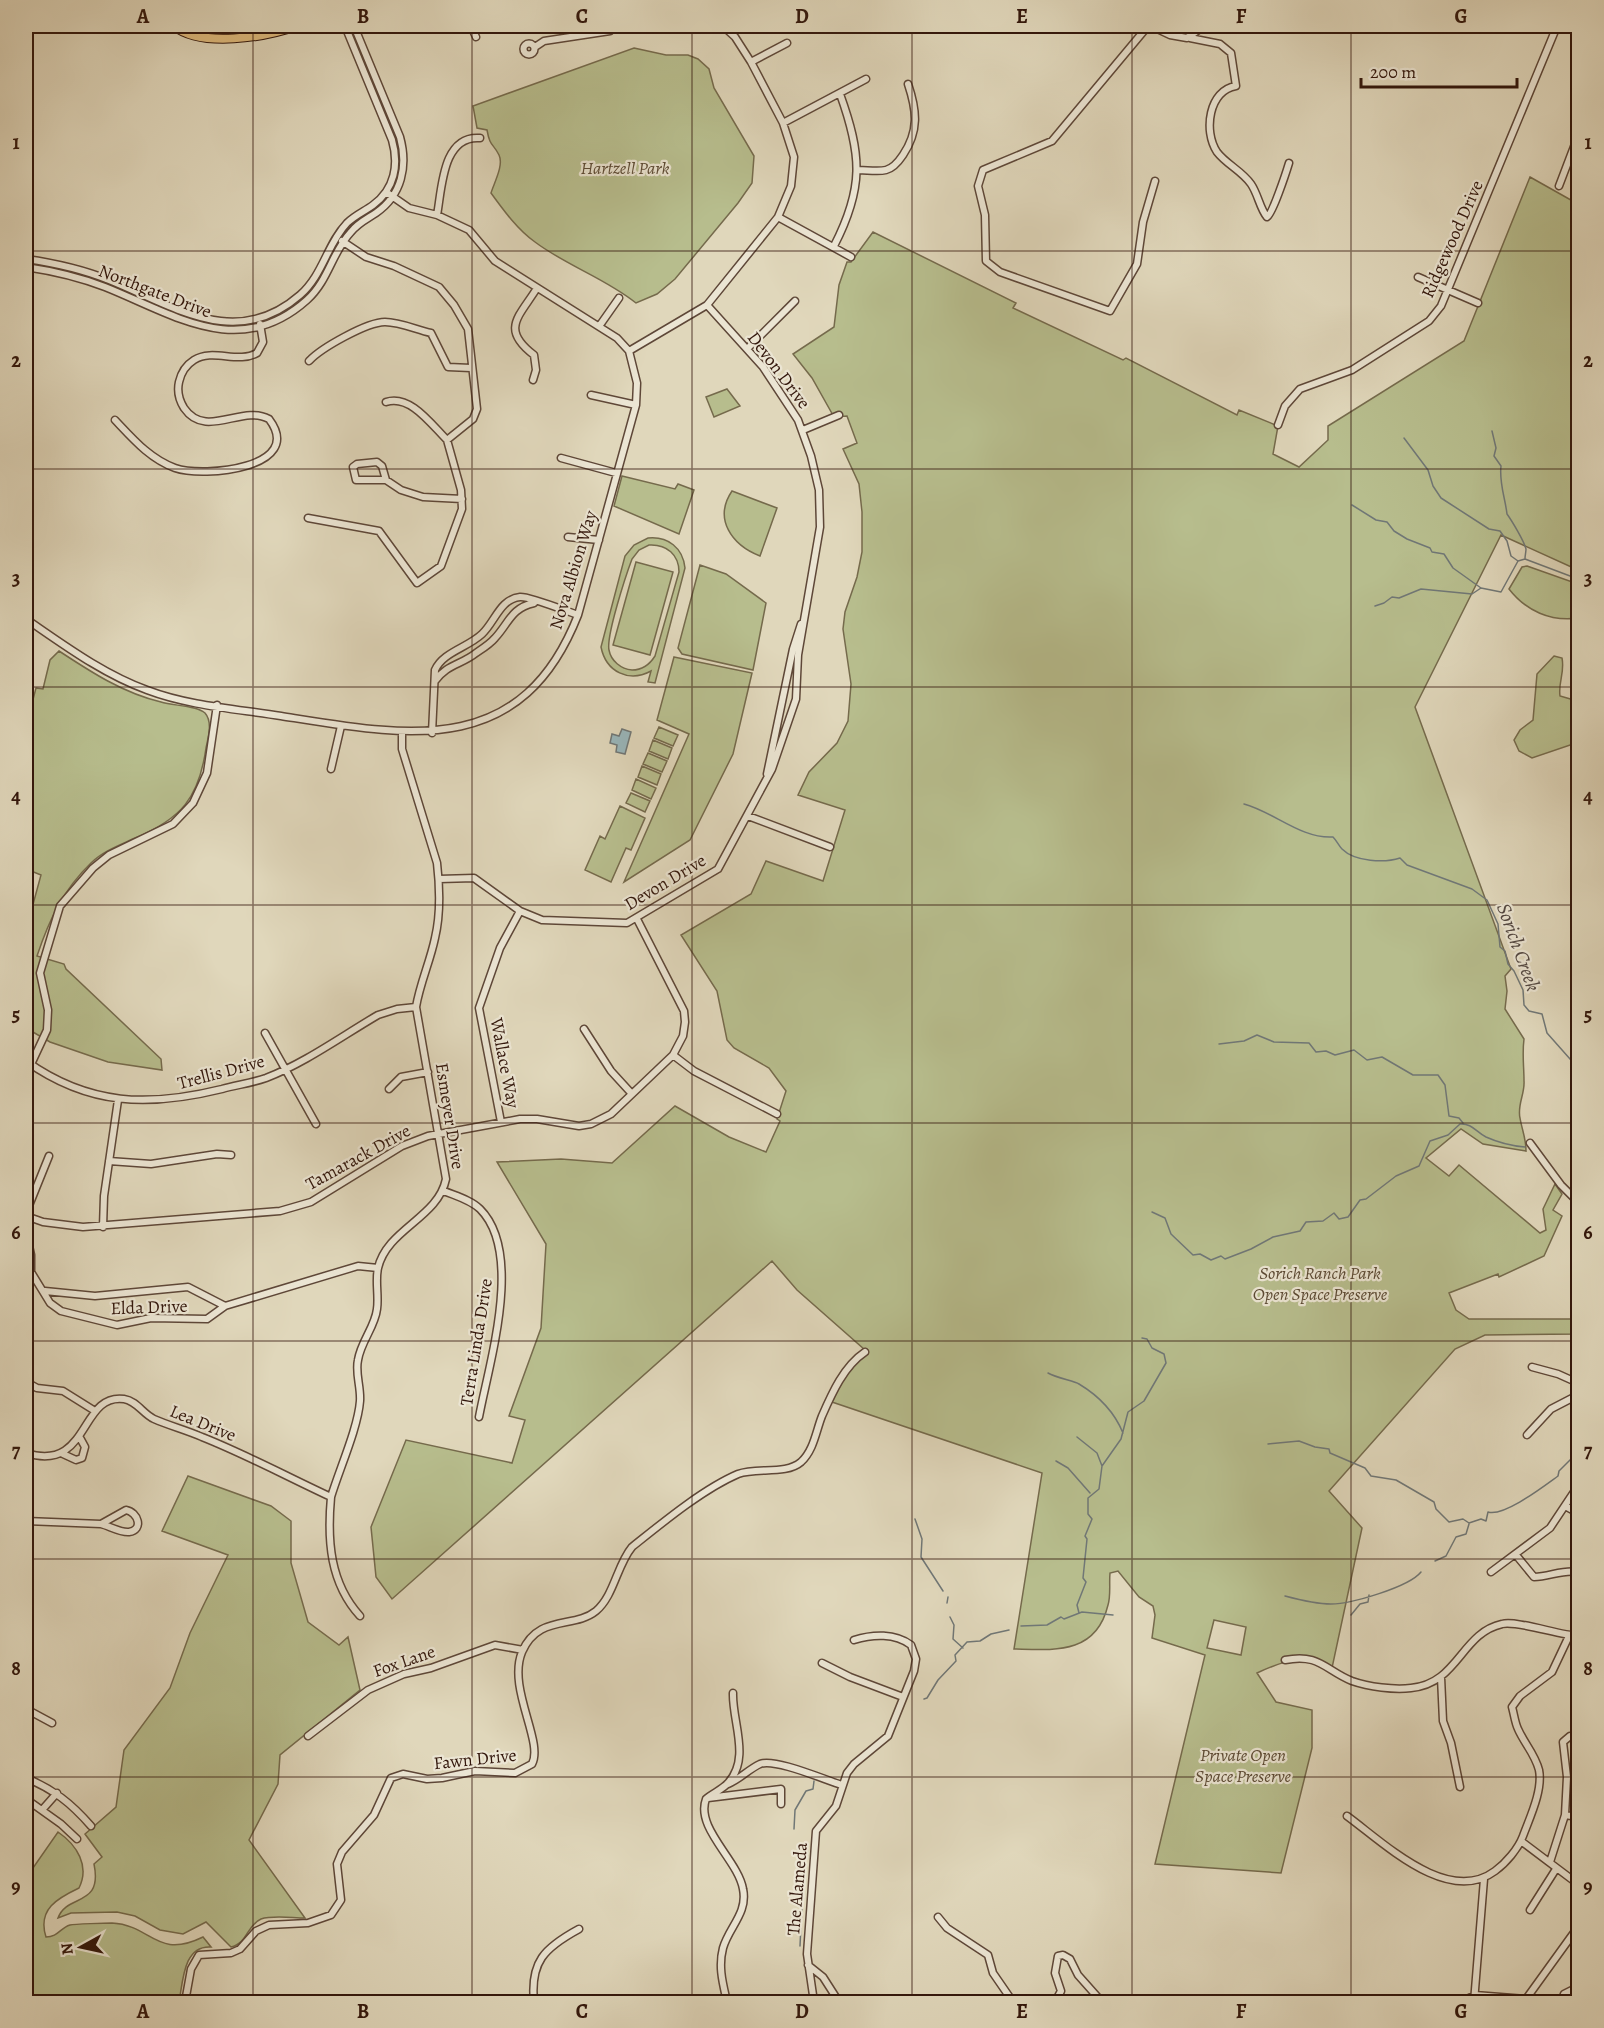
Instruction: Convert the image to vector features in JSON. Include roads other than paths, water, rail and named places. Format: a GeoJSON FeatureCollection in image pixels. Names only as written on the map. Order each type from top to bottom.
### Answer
{"type":"FeatureCollection","features":[{"type":"Feature","properties":{"kind":"main road"},"geometry":{"type":"LineString","coordinates":[[175,26],[241,34],[284,26]]}},
{"type":"Feature","properties":{"kind":"main road"},"geometry":{"type":"LineString","coordinates":[[175,26],[190,33],[226,38],[264,34],[297,26]]}},
{"type":"Feature","properties":{"kind":"street"},"geometry":{"type":"LineString","coordinates":[[345,26],[395,150],[395,172],[386,192],[409,208],[437,215],[469,230],[495,261],[600,325],[629,351],[707,304],[778,217],[791,186],[794,171],[790,140],[783,123],[751,62],[735,37],[723,26]]}},
{"type":"Feature","properties":{"kind":"street"},"geometry":{"type":"LineString","coordinates":[[354,26],[404,148],[403,174],[393,197]]}},
{"type":"Feature","properties":{"kind":"street"},"geometry":{"type":"LineString","coordinates":[[471,26],[476,37]]}},
{"type":"Feature","properties":{"kind":"street"},"geometry":{"type":"LineString","coordinates":[[535,47],[544,41],[599,34],[609,31],[608,26]]}},
{"type":"Feature","properties":{"kind":"street"},"geometry":{"type":"LineString","coordinates":[[1155,181],[1143,222],[1137,264],[1110,312],[1000,272],[986,261],[985,215],[978,186],[983,170],[1052,141],[1150,26],[1180,38],[1220,44],[1231,52],[1236,86],[1227,88],[1216,97],[1211,126],[1215,148],[1246,177],[1268,218],[1273,213],[1277,191],[1289,163]]}},
{"type":"Feature","properties":{"kind":"street"},"geometry":{"type":"LineString","coordinates":[[1190,38],[1204,26]]}},
{"type":"Feature","properties":{"kind":"street","name":"Ridgewood Drive"},"geometry":{"type":"LineString","coordinates":[[1278,425],[1285,406],[1300,389],[1352,370],[1398,343],[1429,321],[1450,291],[1557,26]]}},
{"type":"Feature","properties":{"kind":"street"},"geometry":{"type":"LineString","coordinates":[[751,62],[787,43]]}},
{"type":"Feature","properties":{"kind":"street"},"geometry":{"type":"LineString","coordinates":[[783,123],[866,79]]}},
{"type":"Feature","properties":{"kind":"street"},"geometry":{"type":"LineString","coordinates":[[858,170],[888,170],[896,165],[909,146],[915,133],[916,118],[908,84]]}},
{"type":"Feature","properties":{"kind":"street"},"geometry":{"type":"LineString","coordinates":[[834,246],[852,204],[858,170],[851,124],[840,94]]}},
{"type":"Feature","properties":{"kind":"street"},"geometry":{"type":"LineString","coordinates":[[1559,186],[1578,135]]}},
{"type":"Feature","properties":{"kind":"street"},"geometry":{"type":"LineString","coordinates":[[437,215],[449,157],[460,144],[480,138]]}},
{"type":"Feature","properties":{"kind":"street","name":"Northgate Drive"},"geometry":{"type":"LineString","coordinates":[[26,259],[85,272],[203,319],[227,322],[258,317],[286,305],[309,286],[323,266],[336,238],[347,224],[386,192]]}},
{"type":"Feature","properties":{"kind":"street","name":"Northgate Drive"},"geometry":{"type":"LineString","coordinates":[[26,267],[83,279],[201,327],[227,331],[261,325],[290,312],[315,291],[330,270],[353,229],[393,197]]}},
{"type":"Feature","properties":{"kind":"street"},"geometry":{"type":"LineString","coordinates":[[778,217],[851,256]]}},
{"type":"Feature","properties":{"kind":"street"},"geometry":{"type":"LineString","coordinates":[[336,238],[366,257],[394,266],[439,287],[454,305],[468,329],[477,409],[473,419],[447,440]]}},
{"type":"Feature","properties":{"kind":"street"},"geometry":{"type":"LineString","coordinates":[[1418,277],[1478,303]]}},
{"type":"Feature","properties":{"kind":"street"},"geometry":{"type":"LineString","coordinates":[[533,380],[536,370],[534,355],[517,342],[514,333],[516,322],[537,288]]}},
{"type":"Feature","properties":{"kind":"street"},"geometry":{"type":"LineString","coordinates":[[600,325],[619,298]]}},
{"type":"Feature","properties":{"kind":"street"},"geometry":{"type":"LineString","coordinates":[[747,349],[795,302]]}},
{"type":"Feature","properties":{"kind":"street","name":"Devon Drive"},"geometry":{"type":"LineString","coordinates":[[439,879],[474,878],[520,910],[542,920],[627,922],[637,919],[718,869],[764,787],[796,699],[798,655],[820,527],[819,490],[803,430],[777,387],[707,304]]}},
{"type":"Feature","properties":{"kind":"street"},"geometry":{"type":"LineString","coordinates":[[115,420],[147,453],[183,471],[220,471],[268,457],[277,444],[278,435],[269,419],[254,414],[220,422],[203,421],[189,413],[183,406],[178,389],[183,372],[194,360],[211,356],[246,357],[257,353],[263,342],[258,317]]}},
{"type":"Feature","properties":{"kind":"street"},"geometry":{"type":"LineString","coordinates":[[309,361],[317,352],[357,332],[376,323],[387,322],[431,333],[448,367],[471,368]]}},
{"type":"Feature","properties":{"kind":"street","name":"Nova Albion Way"},"geometry":{"type":"LineString","coordinates":[[26,619],[106,671],[146,690],[182,701],[341,726],[402,732],[451,730],[482,721],[519,699],[553,665],[578,615],[636,405],[637,383],[629,351]]}},
{"type":"Feature","properties":{"kind":"street"},"geometry":{"type":"LineString","coordinates":[[591,395],[636,405]]}},
{"type":"Feature","properties":{"kind":"street"},"geometry":{"type":"LineString","coordinates":[[308,518],[379,531],[417,583],[441,566],[462,509],[462,500],[447,440],[407,402],[396,399],[386,402]]}},
{"type":"Feature","properties":{"kind":"street"},"geometry":{"type":"LineString","coordinates":[[803,430],[839,415]]}},
{"type":"Feature","properties":{"kind":"street"},"geometry":{"type":"LineString","coordinates":[[561,458],[616,473]]}},
{"type":"Feature","properties":{"kind":"street"},"geometry":{"type":"LineString","coordinates":[[386,480],[356,480],[353,467],[357,464],[377,462],[386,480],[401,490],[423,497],[462,500]]}},
{"type":"Feature","properties":{"kind":"street"},"geometry":{"type":"LineString","coordinates":[[568,537],[599,540]]}},
{"type":"Feature","properties":{"kind":"street"},"geometry":{"type":"LineString","coordinates":[[432,732],[435,682],[439,662],[468,646],[482,634],[510,599],[523,597],[578,615]]}},
{"type":"Feature","properties":{"kind":"street"},"geometry":{"type":"LineString","coordinates":[[435,682],[443,670],[474,656],[495,638],[510,615],[522,605],[536,602]]}},
{"type":"Feature","properties":{"kind":"street","name":"Devon Drive"},"geometry":{"type":"LineString","coordinates":[[764,787],[793,649],[807,604]]}},
{"type":"Feature","properties":{"kind":"street"},"geometry":{"type":"LineString","coordinates":[[26,1075],[28,1063],[47,1030],[48,1010],[40,973],[60,906],[93,868],[109,855],[173,824],[193,803],[207,773],[217,705]]}},
{"type":"Feature","properties":{"kind":"street"},"geometry":{"type":"LineString","coordinates":[[331,769],[341,726]]}},
{"type":"Feature","properties":{"kind":"street","name":"Esmeyer Drive"},"geometry":{"type":"LineString","coordinates":[[360,1616],[343,1594],[334,1573],[331,1546],[331,1497],[360,1402],[357,1362],[365,1335],[375,1318],[378,1268],[388,1248],[435,1203],[444,1191],[446,1168],[416,1007],[437,931],[440,911],[439,879],[437,863],[402,749],[402,732]]}},
{"type":"Feature","properties":{"kind":"street"},"geometry":{"type":"LineString","coordinates":[[748,816],[830,847]]}},
{"type":"Feature","properties":{"kind":"street","name":"Wallace Way"},"geometry":{"type":"LineString","coordinates":[[501,1122],[479,1008],[500,948],[520,910]]}},
{"type":"Feature","properties":{"kind":"street","name":"Tamarack Drive"},"geometry":{"type":"LineString","coordinates":[[26,1214],[65,1226],[103,1227],[280,1211],[311,1202],[402,1146],[439,1134],[501,1122],[537,1119],[568,1125],[591,1124],[611,1114],[673,1055],[683,1036],[684,1011],[637,919]]}},
{"type":"Feature","properties":{"kind":"street","name":"Trellis Drive"},"geometry":{"type":"LineString","coordinates":[[28,1063],[83,1092],[118,1100],[173,1100],[265,1078],[285,1069],[378,1015],[397,1009],[416,1007]]}},
{"type":"Feature","properties":{"kind":"street"},"geometry":{"type":"LineString","coordinates":[[584,1029],[611,1071],[632,1094]]}},
{"type":"Feature","properties":{"kind":"street"},"geometry":{"type":"LineString","coordinates":[[265,1033],[316,1124]]}},
{"type":"Feature","properties":{"kind":"street"},"geometry":{"type":"LineString","coordinates":[[673,1055],[694,1071],[777,1114]]}},
{"type":"Feature","properties":{"kind":"street"},"geometry":{"type":"LineString","coordinates":[[389,1089],[401,1077],[428,1072]]}},
{"type":"Feature","properties":{"kind":"street"},"geometry":{"type":"LineString","coordinates":[[103,1227],[118,1100]]}},
{"type":"Feature","properties":{"kind":"street"},"geometry":{"type":"LineString","coordinates":[[1530,1143],[1561,1185],[1578,1202]]}},
{"type":"Feature","properties":{"kind":"street"},"geometry":{"type":"LineString","coordinates":[[109,1161],[151,1164],[217,1154],[231,1155]]}},
{"type":"Feature","properties":{"kind":"street"},"geometry":{"type":"LineString","coordinates":[[26,1214],[49,1156]]}},
{"type":"Feature","properties":{"kind":"street","name":"Terra Linda Drive"},"geometry":{"type":"LineString","coordinates":[[444,1191],[473,1203],[481,1210],[489,1221],[502,1263],[502,1294],[479,1417]]}},
{"type":"Feature","properties":{"kind":"street","name":"Elda Drive"},"geometry":{"type":"LineString","coordinates":[[26,1232],[31,1255],[28,1274],[45,1291],[50,1303],[61,1311],[117,1325],[151,1318],[207,1319],[225,1306],[358,1266],[378,1268]]}},
{"type":"Feature","properties":{"kind":"street","name":"Elda Drive"},"geometry":{"type":"LineString","coordinates":[[45,1291],[94,1296],[188,1287],[225,1306]]}},
{"type":"Feature","properties":{"kind":"street"},"geometry":{"type":"LineString","coordinates":[[523,1650],[540,1630],[549,1625],[596,1611],[624,1557],[632,1547],[710,1490],[740,1473],[798,1464],[812,1447],[823,1414],[845,1371],[865,1352]]}},
{"type":"Feature","properties":{"kind":"street"},"geometry":{"type":"LineString","coordinates":[[1532,1367],[1558,1374],[1578,1383]]}},
{"type":"Feature","properties":{"kind":"street"},"geometry":{"type":"LineString","coordinates":[[26,1382],[37,1388],[63,1391],[95,1412],[79,1436],[63,1454]]}},
{"type":"Feature","properties":{"kind":"street"},"geometry":{"type":"LineString","coordinates":[[1527,1435],[1551,1409],[1578,1395]]}},
{"type":"Feature","properties":{"kind":"street","name":"Lea Drive"},"geometry":{"type":"LineString","coordinates":[[95,1412],[109,1401],[124,1399],[135,1403],[150,1417],[201,1436],[331,1497]]}},
{"type":"Feature","properties":{"kind":"street"},"geometry":{"type":"LineString","coordinates":[[26,1453],[46,1456],[63,1454],[76,1460],[82,1458],[85,1447],[79,1436]]}},
{"type":"Feature","properties":{"kind":"street"},"geometry":{"type":"LineString","coordinates":[[1491,1572],[1551,1528],[1567,1507],[1578,1486]]}},
{"type":"Feature","properties":{"kind":"street"},"geometry":{"type":"LineString","coordinates":[[1567,1507],[1578,1513]]}},
{"type":"Feature","properties":{"kind":"street"},"geometry":{"type":"LineString","coordinates":[[26,1521],[101,1524],[127,1533],[134,1531],[138,1521],[133,1512],[126,1510],[101,1524]]}},
{"type":"Feature","properties":{"kind":"street"},"geometry":{"type":"LineString","coordinates":[[1515,1556],[1534,1577],[1548,1577],[1568,1570],[1578,1572]]}},
{"type":"Feature","properties":{"kind":"street"},"geometry":{"type":"LineString","coordinates":[[1285,1660],[1300,1657],[1316,1660],[1352,1681],[1395,1689],[1429,1686],[1450,1671],[1480,1634],[1503,1623],[1578,1636]]}},
{"type":"Feature","properties":{"kind":"street","name":"The Alameda"},"geometry":{"type":"LineString","coordinates":[[814,2002],[808,1965],[808,1930],[816,1831],[836,1806],[842,1785],[854,1764],[888,1736],[916,1659],[911,1645],[899,1638],[874,1635],[854,1640]]}},
{"type":"Feature","properties":{"kind":"street"},"geometry":{"type":"LineString","coordinates":[[1347,1816],[1429,1873],[1459,1881],[1484,1879],[1501,1866],[1521,1841],[1535,1802],[1539,1772],[1529,1747],[1518,1730],[1512,1707],[1520,1696],[1552,1672],[1569,1635]]}},
{"type":"Feature","properties":{"kind":"street","name":"Fox Lane"},"geometry":{"type":"LineString","coordinates":[[308,1736],[368,1690],[404,1674],[431,1668],[495,1645],[523,1650]]}},
{"type":"Feature","properties":{"kind":"street","name":"Fawn Drive"},"geometry":{"type":"LineString","coordinates":[[184,2002],[191,1969],[199,1955],[231,1953],[240,1949],[262,1927],[316,1921],[336,1911],[341,1900],[337,1864],[342,1852],[374,1815],[392,1778],[403,1774],[427,1779],[442,1778],[475,1771],[515,1773],[532,1764],[535,1747],[518,1683],[523,1650]]}},
{"type":"Feature","properties":{"kind":"street"},"geometry":{"type":"LineString","coordinates":[[822,1663],[850,1677],[903,1697]]}},
{"type":"Feature","properties":{"kind":"street"},"geometry":{"type":"LineString","coordinates":[[1441,1677],[1443,1721],[1451,1743],[1460,1787]]}},
{"type":"Feature","properties":{"kind":"street"},"geometry":{"type":"LineString","coordinates":[[728,1784],[739,1765],[740,1750],[733,1693]]}},
{"type":"Feature","properties":{"kind":"street"},"geometry":{"type":"LineString","coordinates":[[26,1709],[52,1723]]}},
{"type":"Feature","properties":{"kind":"street"},"geometry":{"type":"LineString","coordinates":[[1550,1862],[1565,1815],[1567,1778],[1563,1742],[1570,1736],[1578,1736]]}},
{"type":"Feature","properties":{"kind":"street"},"geometry":{"type":"LineString","coordinates":[[727,2002],[721,1976],[721,1960],[727,1936],[743,1910],[744,1899],[740,1878],[704,1818],[707,1798],[757,1765],[770,1762],[842,1785]]}},
{"type":"Feature","properties":{"kind":"street"},"geometry":{"type":"LineString","coordinates":[[26,1778],[57,1793],[91,1826]]}},
{"type":"Feature","properties":{"kind":"street"},"geometry":{"type":"LineString","coordinates":[[707,1798],[781,1789],[781,1804]]}},
{"type":"Feature","properties":{"kind":"street"},"geometry":{"type":"LineString","coordinates":[[42,1810],[57,1793]]}},
{"type":"Feature","properties":{"kind":"street"},"geometry":{"type":"LineString","coordinates":[[26,1799],[77,1839]]}},
{"type":"Feature","properties":{"kind":"street"},"geometry":{"type":"LineString","coordinates":[[1565,1815],[1578,1817]]}},
{"type":"Feature","properties":{"kind":"street"},"geometry":{"type":"LineString","coordinates":[[1521,1841],[1578,1884]]}},
{"type":"Feature","properties":{"kind":"street"},"geometry":{"type":"LineString","coordinates":[[1530,1910],[1556,1869]]}},
{"type":"Feature","properties":{"kind":"street"},"geometry":{"type":"LineString","coordinates":[[1474,1999],[1484,1879]]}},
{"type":"Feature","properties":{"kind":"street"},"geometry":{"type":"LineString","coordinates":[[938,1917],[947,1928],[988,1955],[993,1973],[1013,2002]]}},
{"type":"Feature","properties":{"kind":"street"},"geometry":{"type":"LineString","coordinates":[[534,2002],[533,1973],[539,1962],[551,1947],[579,1929]]}},
{"type":"Feature","properties":{"kind":"street"},"geometry":{"type":"LineString","coordinates":[[1461,2002],[1474,1999],[1526,1999],[1577,1931]]}},
{"type":"Feature","properties":{"kind":"street"},"geometry":{"type":"LineString","coordinates":[[1055,2002],[1061,1990],[1055,1967],[1058,1956],[1063,1955],[1070,1959],[1078,1975],[1102,2002]]}},
{"type":"Feature","properties":{"kind":"street"},"geometry":{"type":"LineString","coordinates":[[808,1965],[823,1977],[839,2002]]}},
{"type":"Feature","properties":{"kind":"street"},"geometry":{"type":"LineString","coordinates":[[1561,2002],[1564,1994],[1572,1990],[1578,1994]]}},
{"type":"Feature","properties":{"kind":"water"},"geometry":{"type":"Polygon","coordinates":[[[622,729],[631,732],[625,754],[616,752],[617,745],[610,743],[612,734],[619,736],[622,729]]]}},
{"type":"Feature","properties":{"kind":"waterway"},"geometry":{"type":"LineString","coordinates":[[1492,431],[1496,448],[1494,456],[1501,466],[1501,484],[1507,514],[1525,545],[1525,559]]}},
{"type":"Feature","properties":{"kind":"waterway"},"geometry":{"type":"LineString","coordinates":[[1404,438],[1428,470],[1433,486],[1441,498],[1489,529],[1500,531],[1507,541],[1511,556],[1518,561]]}},
{"type":"Feature","properties":{"kind":"waterway"},"geometry":{"type":"LineString","coordinates":[[1352,505],[1376,520],[1387,522],[1394,531],[1407,539],[1430,548],[1432,552],[1444,554],[1453,568],[1481,588]]}},
{"type":"Feature","properties":{"kind":"waterway"},"geometry":{"type":"LineString","coordinates":[[1375,606],[1392,597],[1399,598],[1421,589],[1472,594],[1481,588],[1501,592],[1518,561],[1525,559],[1578,579]]}},
{"type":"Feature","properties":{"kind":"waterway","name":"Sorich Creek"},"geometry":{"type":"LineString","coordinates":[[1244,804],[1299,830],[1333,837],[1342,849],[1354,857],[1378,861],[1400,858],[1407,865],[1472,889],[1487,900],[1498,924],[1500,947],[1505,951],[1508,964],[1523,990],[1524,1005],[1529,1011],[1542,1014],[1547,1033],[1578,1068]]}},
{"type":"Feature","properties":{"kind":"waterway"},"geometry":{"type":"LineString","coordinates":[[1219,1044],[1244,1041],[1257,1035],[1274,1042],[1309,1043],[1316,1052],[1326,1051],[1335,1055],[1354,1050],[1367,1060],[1382,1057],[1413,1075],[1438,1075],[1445,1085],[1449,1116],[1459,1118],[1463,1123]]}},
{"type":"Feature","properties":{"kind":"waterway"},"geometry":{"type":"LineString","coordinates":[[1152,1212],[1165,1218],[1171,1234],[1193,1255],[1200,1254],[1211,1260],[1221,1256],[1225,1259],[1273,1237],[1300,1231],[1306,1222],[1323,1221],[1334,1213],[1339,1219],[1348,1217],[1360,1200],[1366,1199],[1396,1176],[1419,1166],[1430,1141],[1448,1135],[1460,1124],[1471,1126],[1495,1141],[1525,1147]]}},
{"type":"Feature","properties":{"kind":"waterway"},"geometry":{"type":"LineString","coordinates":[[1079,1613],[1077,1605],[1086,1582],[1083,1578],[1087,1539],[1085,1536],[1092,1519],[1088,1514],[1088,1498],[1099,1489],[1102,1466],[1121,1439],[1128,1412],[1144,1401],[1166,1363],[1164,1354],[1152,1348],[1147,1339],[1142,1338]]}},
{"type":"Feature","properties":{"kind":"waterway"},"geometry":{"type":"LineString","coordinates":[[1048,1373],[1077,1383],[1093,1394],[1110,1411],[1123,1433]]}},
{"type":"Feature","properties":{"kind":"waterway"},"geometry":{"type":"LineString","coordinates":[[1077,1437],[1097,1453],[1102,1466]]}},
{"type":"Feature","properties":{"kind":"waterway"},"geometry":{"type":"LineString","coordinates":[[1268,1444],[1299,1441],[1329,1449],[1330,1453],[1365,1468],[1371,1476],[1396,1480],[1434,1502],[1436,1509],[1449,1522],[1463,1519],[1469,1523],[1481,1519],[1486,1521],[1488,1512],[1504,1510],[1534,1493],[1558,1476],[1559,1471],[1578,1452]]}},
{"type":"Feature","properties":{"kind":"waterway"},"geometry":{"type":"LineString","coordinates":[[1056,1461],[1068,1468],[1090,1493]]}},
{"type":"Feature","properties":{"kind":"waterway"},"geometry":{"type":"LineString","coordinates":[[915,1519],[922,1539],[921,1557],[943,1591]]}},
{"type":"Feature","properties":{"kind":"waterway"},"geometry":{"type":"LineString","coordinates":[[1435,1561],[1446,1556],[1456,1537],[1466,1534],[1469,1524]]}},
{"type":"Feature","properties":{"kind":"waterway"},"geometry":{"type":"LineString","coordinates":[[1285,1596],[1319,1603],[1340,1603],[1393,1589],[1415,1578],[1421,1572]]}},
{"type":"Feature","properties":{"kind":"waterway"},"geometry":{"type":"LineString","coordinates":[[1351,1615],[1360,1604],[1368,1602],[1369,1595]]}},
{"type":"Feature","properties":{"kind":"waterway"},"geometry":{"type":"LineString","coordinates":[[947,1603],[948,1597]]}},
{"type":"Feature","properties":{"kind":"waterway"},"geometry":{"type":"LineString","coordinates":[[1021,1626],[1047,1625],[1061,1617],[1064,1619],[1082,1612],[1113,1615]]}},
{"type":"Feature","properties":{"kind":"waterway"},"geometry":{"type":"LineString","coordinates":[[950,1617],[954,1625],[953,1639],[963,1648]]}},
{"type":"Feature","properties":{"kind":"waterway"},"geometry":{"type":"LineString","coordinates":[[924,1699],[956,1661],[955,1655],[967,1642],[980,1641],[991,1634],[1009,1630]]}},
{"type":"Feature","properties":{"kind":"waterway"},"geometry":{"type":"LineString","coordinates":[[794,1829],[795,1810],[806,1791],[813,1789],[814,1781]]}},
{"type":"Feature","properties":{"kind":"waterway"},"geometry":{"type":"LineString","coordinates":[[800,1946],[802,1904]]}},
{"type":"Feature","properties":{"kind":"park label","name":"Hartzell Park"},"geometry":{"type":"Point","coordinates":[625,168]}},
{"type":"Feature","properties":{"kind":"park label","name":"Sorich Ranch Park Open Space Preserve"},"geometry":{"type":"Point","coordinates":[1320,1283]}},
{"type":"Feature","properties":{"kind":"park label","name":"Private Open Space Preserve"},"geometry":{"type":"Point","coordinates":[1243,1765]}}]}
